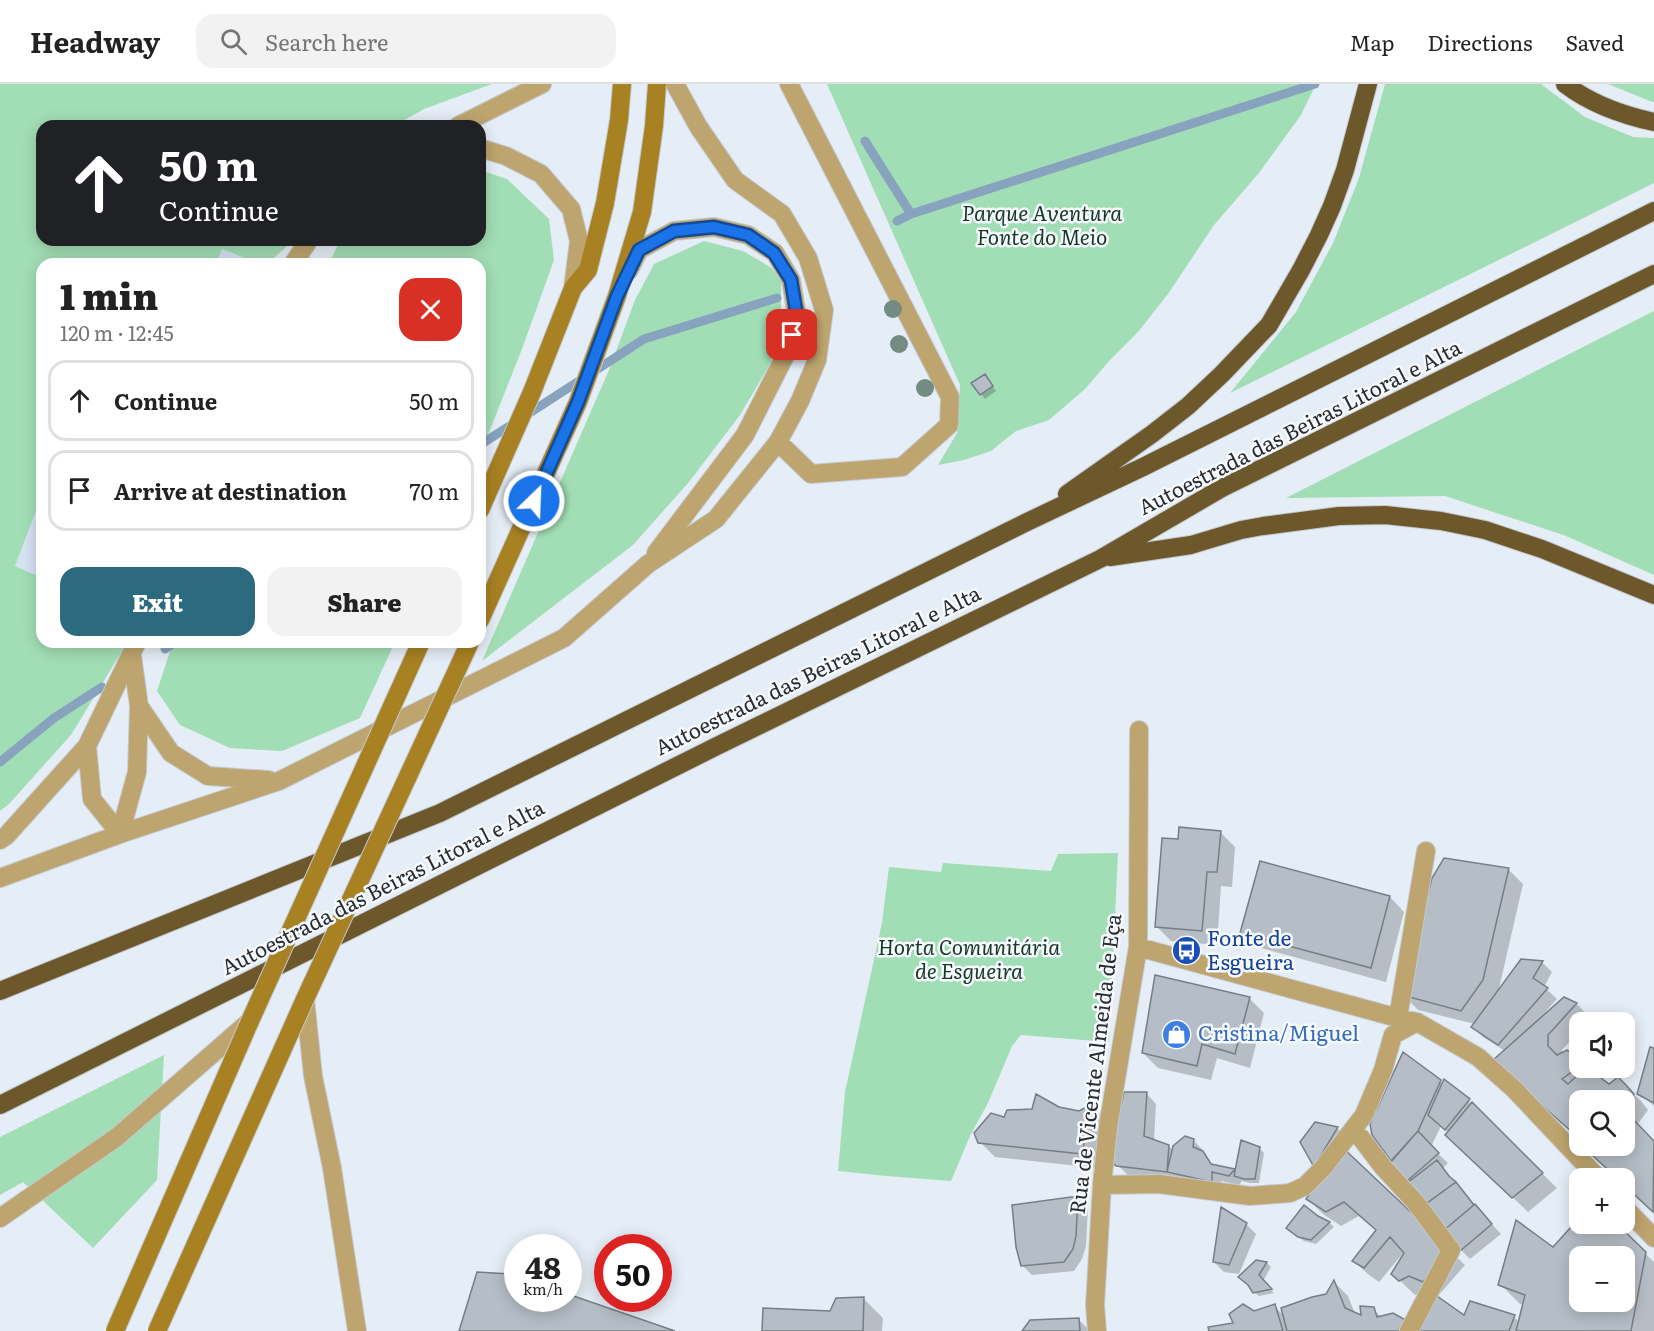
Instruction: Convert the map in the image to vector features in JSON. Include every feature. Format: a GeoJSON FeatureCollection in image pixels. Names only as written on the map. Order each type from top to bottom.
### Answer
{"type":"FeatureCollection","features":[{"type":"Feature","properties":{"kind":"highway"},"geometry":{"type":"LineString","coordinates":[[1027,522],[1188,406],[1269,325],[1306,261],[1332,206],[1345,170],[1368,84]]}},
{"type":"Feature","properties":{"kind":"highway"},"geometry":{"type":"LineString","coordinates":[[1564,84],[1595,104],[1634,118],[1654,122]]}},
{"type":"Feature","properties":{"kind":"highway","name":"Autoestrada das Beiras Litoral e Alta"},"geometry":{"type":"LineString","coordinates":[[0,991],[440,813],[1027,522],[1154,462],[1654,212]]}},
{"type":"Feature","properties":{"kind":"highway","name":"Autoestrada das Beiras Litoral e Alta"},"geometry":{"type":"LineString","coordinates":[[0,1105],[717,746],[1100,559],[1222,488],[1654,274]]}},
{"type":"Feature","properties":{"kind":"highway"},"geometry":{"type":"LineString","coordinates":[[1100,559],[1191,544],[1263,526],[1339,516],[1385,514],[1441,521],[1494,533],[1542,549],[1654,595]]}},
{"type":"Feature","properties":{"kind":"main road"},"geometry":{"type":"LineString","coordinates":[[486,496],[532,392],[573,288],[588,270],[605,203],[619,120],[621,84]]}},
{"type":"Feature","properties":{"kind":"main road"},"geometry":{"type":"LineString","coordinates":[[486,607],[578,402],[617,296],[642,212],[654,126],[657,84]]}},
{"type":"Feature","properties":{"kind":"main road"},"geometry":{"type":"LineString","coordinates":[[115,1331],[250,1021],[418,648]]}},
{"type":"Feature","properties":{"kind":"main road"},"geometry":{"type":"LineString","coordinates":[[157,1331],[305,999],[467,648]]}},
{"type":"Feature","properties":{"kind":"street"},"geometry":{"type":"LineString","coordinates":[[470,120],[542,84]]}},
{"type":"Feature","properties":{"kind":"street"},"geometry":{"type":"LineString","coordinates":[[0,878],[120,834],[279,781],[564,638],[648,564],[716,519],[778,442],[800,401],[817,360],[824,309],[808,258],[782,214],[735,180],[698,126],[675,84]]}},
{"type":"Feature","properties":{"kind":"street"},"geometry":{"type":"LineString","coordinates":[[778,442],[811,474],[902,467],[949,425],[950,397],[789,84]]}},
{"type":"Feature","properties":{"kind":"street"},"geometry":{"type":"LineString","coordinates":[[486,150],[506,156],[541,174],[571,209],[579,241],[573,288]]}},
{"type":"Feature","properties":{"kind":"street"},"geometry":{"type":"LineString","coordinates":[[617,296],[639,250],[674,231],[714,227],[748,235],[774,253],[791,280],[797,316],[786,354],[745,435],[648,564]]}},
{"type":"Feature","properties":{"kind":"street"},"geometry":{"type":"LineString","coordinates":[[120,834],[137,772],[139,706],[134,648]]}},
{"type":"Feature","properties":{"kind":"street"},"geometry":{"type":"LineString","coordinates":[[0,840],[87,746],[134,648]]}},
{"type":"Feature","properties":{"kind":"street"},"geometry":{"type":"LineString","coordinates":[[139,706],[171,753],[208,776],[279,781]]}},
{"type":"Feature","properties":{"kind":"street","name":"Rua de Vicente Almeida de Eça"},"geometry":{"type":"LineString","coordinates":[[1097,1331],[1095,1305],[1108,1127],[1138,946],[1139,730]]}},
{"type":"Feature","properties":{"kind":"street"},"geometry":{"type":"LineString","coordinates":[[87,746],[92,799],[120,834]]}},
{"type":"Feature","properties":{"kind":"street"},"geometry":{"type":"LineString","coordinates":[[1398,1018],[1426,852]]}},
{"type":"Feature","properties":{"kind":"street"},"geometry":{"type":"LineString","coordinates":[[1138,946],[1417,1022],[1478,1057],[1514,1089],[1589,1168]]}},
{"type":"Feature","properties":{"kind":"street"},"geometry":{"type":"LineString","coordinates":[[305,999],[313,1076],[332,1168],[357,1331]]}},
{"type":"Feature","properties":{"kind":"street"},"geometry":{"type":"LineString","coordinates":[[0,1218],[117,1137],[250,1021]]}},
{"type":"Feature","properties":{"kind":"street"},"geometry":{"type":"LineString","coordinates":[[1102,1185],[1159,1184],[1250,1196],[1290,1193],[1305,1186],[1323,1168],[1365,1115],[1383,1070],[1393,1035],[1417,1022]]}},
{"type":"Feature","properties":{"kind":"street"},"geometry":{"type":"LineString","coordinates":[[1352,1132],[1361,1138],[1383,1167],[1416,1203],[1451,1250],[1409,1331]]}},
{"type":"Feature","properties":{"kind":"street"},"geometry":{"type":"LineString","coordinates":[[1635,1218],[1654,1238]]}},
{"type":"Feature","properties":{"kind":"shaded area"},"geometry":{"type":"Polygon","coordinates":[[[222,249],[245,258],[218,258],[222,249]]]}},
{"type":"Feature","properties":{"kind":"shaded area"},"geometry":{"type":"Polygon","coordinates":[[[36,511],[36,575],[15,566],[36,511]]]}},
{"type":"Feature","properties":{"kind":"green space"},"geometry":{"type":"Polygon","coordinates":[[[0,84],[492,84],[424,109],[405,120],[36,120],[36,246],[286,246],[274,258],[245,258],[222,249],[218,258],[36,258],[36,511],[15,566],[36,575],[36,648],[123,648],[71,735],[0,811],[0,84]]]}},
{"type":"Feature","properties":{"kind":"green space","name":"Parque Aventura Fonte do Meio"},"geometry":{"type":"Polygon","coordinates":[[[827,84],[1316,84],[1301,115],[1259,173],[1214,225],[1168,294],[1138,332],[1085,389],[1049,420],[1016,431],[991,451],[964,460],[938,465],[957,433],[960,385],[827,84]]]}},
{"type":"Feature","properties":{"kind":"green space"},"geometry":{"type":"Polygon","coordinates":[[[1385,84],[1541,84],[1585,117],[1633,137],[1654,138],[1654,183],[1230,393],[1296,312],[1333,243],[1359,178],[1385,84]]]}},
{"type":"Feature","properties":{"kind":"green space"},"geometry":{"type":"Polygon","coordinates":[[[1608,84],[1654,84],[1654,102],[1652,102],[1608,84]]]}},
{"type":"Feature","properties":{"kind":"green space"},"geometry":{"type":"Polygon","coordinates":[[[486,172],[507,179],[549,219],[554,260],[486,440],[486,258],[332,258],[337,246],[486,246],[486,172]]]}},
{"type":"Feature","properties":{"kind":"green space"},"geometry":{"type":"Polygon","coordinates":[[[704,241],[743,251],[772,268],[781,282],[781,322],[770,364],[740,415],[689,482],[633,545],[482,661],[609,370],[635,300],[654,264],[704,241]]]}},
{"type":"Feature","properties":{"kind":"green space"},"geometry":{"type":"Polygon","coordinates":[[[1654,311],[1654,575],[1566,536],[1445,496],[1286,498],[1654,311]]]}},
{"type":"Feature","properties":{"kind":"green space"},"geometry":{"type":"Polygon","coordinates":[[[171,648],[392,648],[360,718],[282,751],[230,748],[180,725],[157,691],[171,648]]]}},
{"type":"Feature","properties":{"kind":"green space","name":"Horta Comunitária de Esgueira"},"geometry":{"type":"Polygon","coordinates":[[[1118,853],[1109,1042],[1021,1035],[1012,1046],[951,1181],[838,1171],[845,1092],[882,923],[889,867],[941,872],[943,863],[1051,871],[1058,854],[1118,853]]]}},
{"type":"Feature","properties":{"kind":"green space"},"geometry":{"type":"Polygon","coordinates":[[[164,1055],[157,1180],[93,1248],[23,1182],[0,1195],[0,1137],[164,1055]]]}},
{"type":"Feature","properties":{"kind":"building"},"geometry":{"type":"Polygon","coordinates":[[[985,374],[993,386],[980,395],[971,383],[985,374]]]}},
{"type":"Feature","properties":{"kind":"building"},"geometry":{"type":"Polygon","coordinates":[[[1179,827],[1221,831],[1217,872],[1207,872],[1202,931],[1155,927],[1162,838],[1178,839],[1179,827]]]}},
{"type":"Feature","properties":{"kind":"building"},"geometry":{"type":"Polygon","coordinates":[[[1444,858],[1509,868],[1483,980],[1461,1011],[1402,995],[1432,878],[1444,858]]]}},
{"type":"Feature","properties":{"kind":"building"},"geometry":{"type":"Polygon","coordinates":[[[1260,861],[1390,896],[1371,968],[1240,933],[1260,861]]]}},
{"type":"Feature","properties":{"kind":"building"},"geometry":{"type":"Polygon","coordinates":[[[1521,959],[1543,961],[1533,978],[1548,988],[1498,1045],[1471,1027],[1521,959]]]}},
{"type":"Feature","properties":{"kind":"building"},"geometry":{"type":"Polygon","coordinates":[[[1155,975],[1250,997],[1235,1054],[1202,1044],[1197,1066],[1142,1053],[1155,975]]]}},
{"type":"Feature","properties":{"kind":"building"},"geometry":{"type":"Polygon","coordinates":[[[1564,997],[1577,1003],[1548,1035],[1548,1046],[1557,1055],[1569,1051],[1569,1074],[1562,1079],[1568,1084],[1574,1078],[1601,1078],[1609,1084],[1619,1078],[1630,1090],[1569,1090],[1569,1129],[1492,1061],[1564,997]]]}},
{"type":"Feature","properties":{"kind":"building"},"geometry":{"type":"Polygon","coordinates":[[[1650,1047],[1654,1048],[1654,1103],[1637,1094],[1650,1047]]]}},
{"type":"Feature","properties":{"kind":"building"},"geometry":{"type":"Polygon","coordinates":[[[1403,1052],[1441,1080],[1418,1131],[1391,1161],[1372,1135],[1370,1124],[1403,1052]]]}},
{"type":"Feature","properties":{"kind":"building"},"geometry":{"type":"Polygon","coordinates":[[[1444,1079],[1470,1099],[1445,1130],[1428,1115],[1444,1079]]]}},
{"type":"Feature","properties":{"kind":"building"},"geometry":{"type":"Polygon","coordinates":[[[1124,1092],[1147,1092],[1144,1136],[1169,1145],[1167,1172],[1116,1166],[1109,1159],[1124,1092]]]}},
{"type":"Feature","properties":{"kind":"building"},"geometry":{"type":"Polygon","coordinates":[[[1036,1094],[1059,1107],[1079,1111],[1092,1104],[1082,1154],[978,1143],[974,1133],[991,1113],[1004,1117],[1007,1110],[1032,1109],[1036,1094]]]}},
{"type":"Feature","properties":{"kind":"building"},"geometry":{"type":"Polygon","coordinates":[[[1472,1102],[1543,1173],[1512,1198],[1445,1135],[1472,1102]]]}},
{"type":"Feature","properties":{"kind":"building"},"geometry":{"type":"Polygon","coordinates":[[[1635,1121],[1654,1141],[1653,1212],[1635,1195],[1635,1168],[1606,1168],[1593,1156],[1635,1156],[1635,1121]]]}},
{"type":"Feature","properties":{"kind":"building"},"geometry":{"type":"Polygon","coordinates":[[[1315,1122],[1338,1127],[1314,1167],[1300,1142],[1315,1122]]]}},
{"type":"Feature","properties":{"kind":"building"},"geometry":{"type":"Polygon","coordinates":[[[1418,1131],[1439,1153],[1406,1182],[1390,1163],[1418,1131]]]}},
{"type":"Feature","properties":{"kind":"building"},"geometry":{"type":"Polygon","coordinates":[[[1185,1136],[1194,1139],[1193,1147],[1203,1151],[1211,1164],[1235,1169],[1229,1176],[1212,1172],[1212,1182],[1167,1172],[1173,1146],[1185,1136]]]}},
{"type":"Feature","properties":{"kind":"building"},"geometry":{"type":"Polygon","coordinates":[[[1241,1140],[1260,1147],[1255,1179],[1234,1176],[1241,1140]]]}},
{"type":"Feature","properties":{"kind":"building"},"geometry":{"type":"Polygon","coordinates":[[[1341,1146],[1451,1250],[1423,1282],[1409,1276],[1399,1281],[1391,1274],[1404,1253],[1390,1237],[1364,1268],[1352,1261],[1376,1230],[1344,1202],[1326,1212],[1306,1199],[1341,1146]]]}},
{"type":"Feature","properties":{"kind":"building"},"geometry":{"type":"Polygon","coordinates":[[[1437,1160],[1456,1182],[1423,1206],[1406,1184],[1437,1160]]]}},
{"type":"Feature","properties":{"kind":"building"},"geometry":{"type":"Polygon","coordinates":[[[1456,1182],[1474,1205],[1443,1231],[1423,1206],[1456,1182]]]}},
{"type":"Feature","properties":{"kind":"building"},"geometry":{"type":"Polygon","coordinates":[[[1078,1196],[1076,1236],[1073,1249],[1064,1262],[1021,1266],[1016,1247],[1012,1205],[1078,1196]]]}},
{"type":"Feature","properties":{"kind":"building"},"geometry":{"type":"Polygon","coordinates":[[[1475,1204],[1492,1224],[1460,1251],[1443,1231],[1475,1204]]]}},
{"type":"Feature","properties":{"kind":"building"},"geometry":{"type":"Polygon","coordinates":[[[1304,1205],[1330,1222],[1311,1240],[1298,1237],[1286,1228],[1304,1205]]]}},
{"type":"Feature","properties":{"kind":"building"},"geometry":{"type":"Polygon","coordinates":[[[1221,1207],[1247,1223],[1229,1265],[1213,1262],[1221,1207]]]}},
{"type":"Feature","properties":{"kind":"building"},"geometry":{"type":"Polygon","coordinates":[[[1516,1220],[1553,1247],[1569,1229],[1569,1234],[1627,1234],[1646,1252],[1635,1310],[1635,1246],[1569,1246],[1569,1312],[1635,1312],[1631,1331],[1516,1331],[1525,1295],[1498,1285],[1516,1220]]]}},
{"type":"Feature","properties":{"kind":"building"},"geometry":{"type":"Polygon","coordinates":[[[1256,1260],[1267,1262],[1259,1275],[1272,1289],[1253,1293],[1248,1285],[1238,1277],[1256,1260]]]}},
{"type":"Feature","properties":{"kind":"building"},"geometry":{"type":"Polygon","coordinates":[[[477,1272],[504,1274],[504,1312],[582,1312],[582,1299],[594,1303],[594,1312],[620,1312],[675,1331],[459,1331],[477,1272]]]}},
{"type":"Feature","properties":{"kind":"building"},"geometry":{"type":"Polygon","coordinates":[[[1334,1280],[1345,1308],[1361,1315],[1360,1306],[1374,1307],[1377,1317],[1393,1313],[1409,1322],[1402,1331],[1287,1331],[1281,1308],[1326,1294],[1334,1280]]]}},
{"type":"Feature","properties":{"kind":"building"},"geometry":{"type":"Polygon","coordinates":[[[1437,1296],[1464,1315],[1470,1301],[1515,1315],[1509,1331],[1419,1331],[1437,1296]]]}},
{"type":"Feature","properties":{"kind":"building"},"geometry":{"type":"Polygon","coordinates":[[[864,1297],[863,1331],[762,1331],[763,1308],[830,1311],[836,1298],[864,1297]]]}},
{"type":"Feature","properties":{"kind":"building"},"geometry":{"type":"Polygon","coordinates":[[[1243,1304],[1254,1311],[1275,1304],[1283,1331],[1209,1331],[1208,1327],[1233,1323],[1229,1314],[1243,1304]]]}},
{"type":"Feature","properties":{"kind":"building"},"geometry":{"type":"Polygon","coordinates":[[[1079,1318],[1080,1331],[1022,1331],[1030,1320],[1079,1318]]]}},
{"type":"Feature","properties":{"kind":"waterway"},"geometry":{"type":"LineString","coordinates":[[897,221],[911,214],[1315,84]]}},
{"type":"Feature","properties":{"kind":"waterway"},"geometry":{"type":"LineString","coordinates":[[865,141],[911,214]]}},
{"type":"Feature","properties":{"kind":"waterway"},"geometry":{"type":"LineString","coordinates":[[486,441],[644,339],[777,298]]}},
{"type":"Feature","properties":{"kind":"waterway"},"geometry":{"type":"LineString","coordinates":[[0,762],[54,718],[102,687]]}},
{"type":"Feature","properties":{"kind":"place","name":"Fonte de Esgueira"},"geometry":{"type":"Point","coordinates":[1186,951]}},
{"type":"Feature","properties":{"kind":"place","name":"Cristina/Miguel"},"geometry":{"type":"Point","coordinates":[1177,1034]}},
{"type":"Feature","properties":{"kind":"route"},"geometry":{"type":"LineString","coordinates":[[534,501],[578,402],[617,296],[639,250],[674,231],[714,227],[748,235],[774,253],[791,280],[797,316],[792,335]]}}]}
